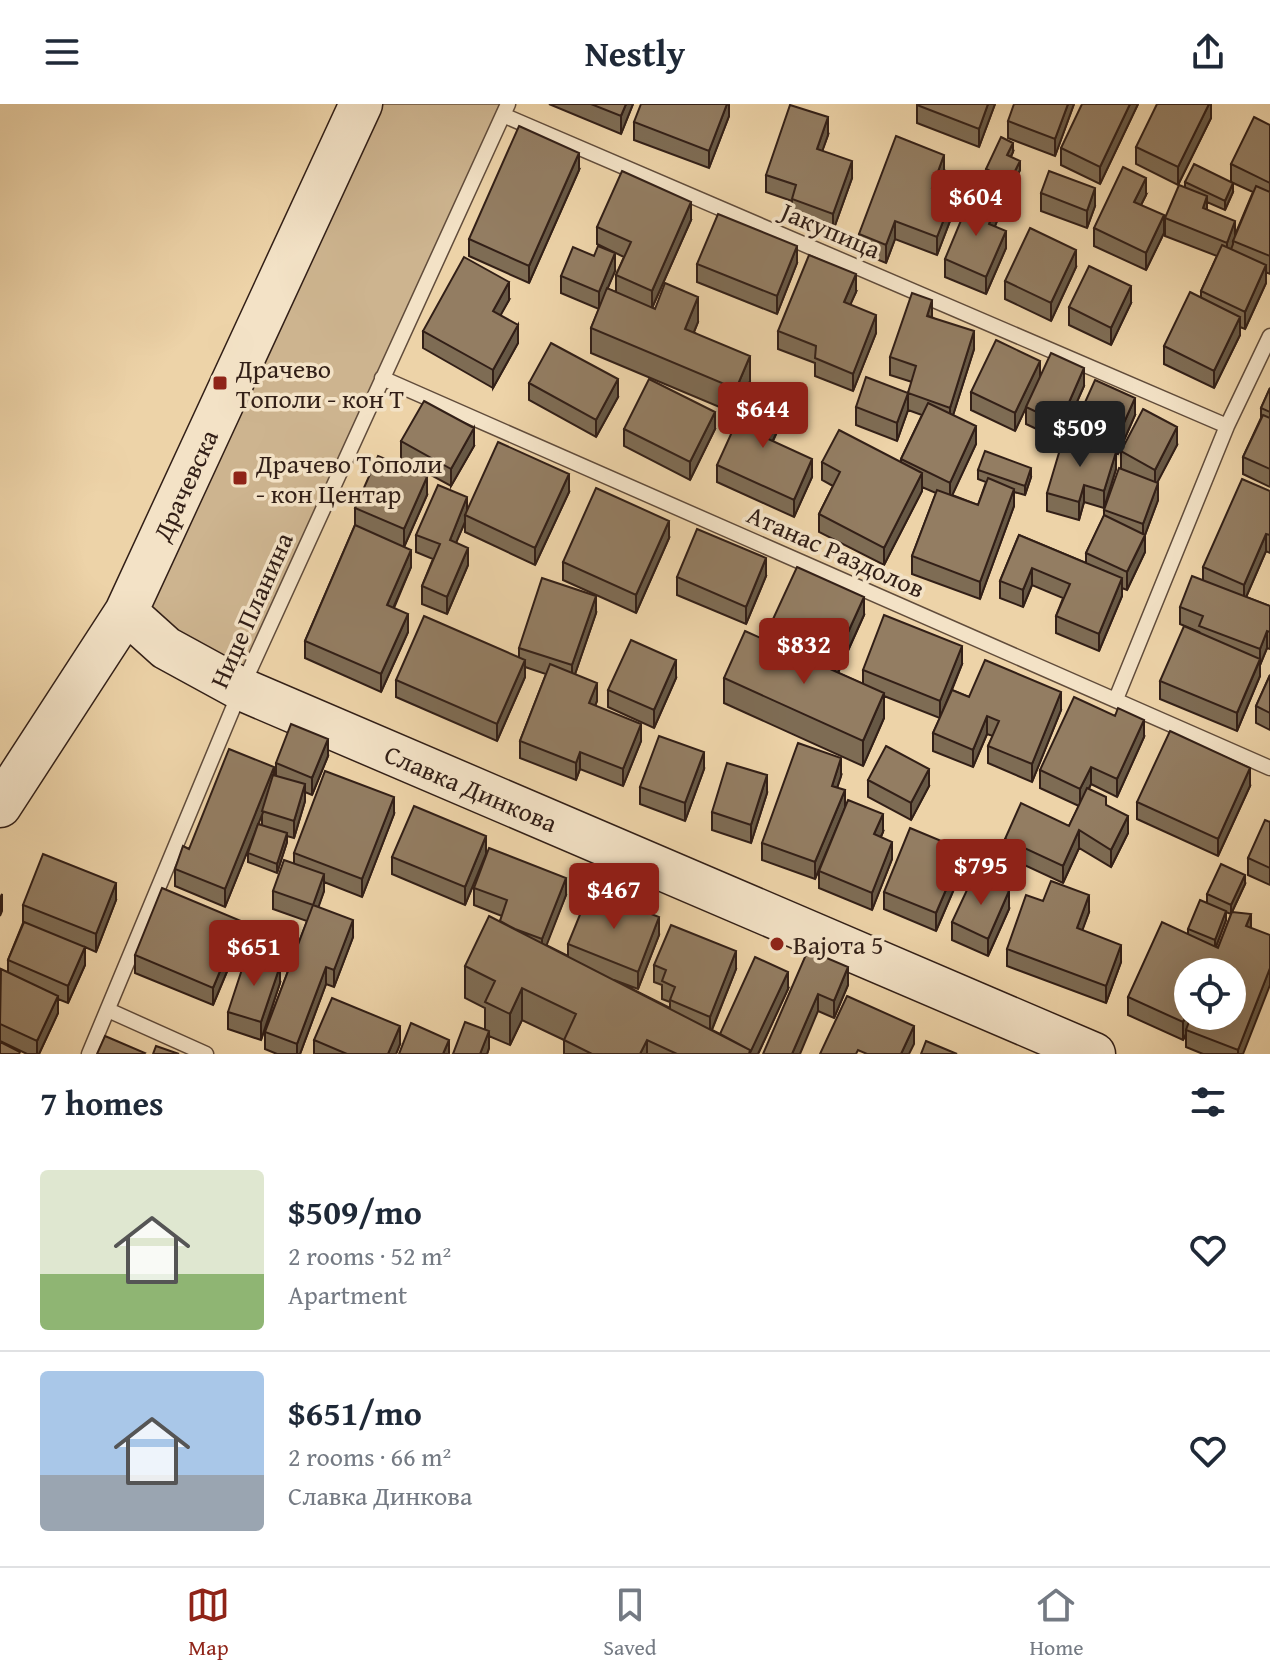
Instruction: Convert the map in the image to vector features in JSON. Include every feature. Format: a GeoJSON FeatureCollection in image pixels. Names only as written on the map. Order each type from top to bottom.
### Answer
{"type":"FeatureCollection","features":[{"type":"Feature","properties":{"kind":"street","name":"Драчевска"},"geometry":{"type":"LineString","coordinates":[[0,806],[126,612],[361,104]]}},
{"type":"Feature","properties":{"kind":"street"},"geometry":{"type":"LineString","coordinates":[[166,648],[159,617],[163,578],[212,474],[224,440],[225,398]]}},
{"type":"Feature","properties":{"kind":"street","name":"Славка Динкова"},"geometry":{"type":"LineString","coordinates":[[126,612],[166,648],[241,689],[1094,1054]]}},
{"type":"Feature","properties":{"kind":"lane","name":"Ниџе Планина"},"geometry":{"type":"LineString","coordinates":[[89,1054],[241,689],[506,110]]}},
{"type":"Feature","properties":{"kind":"lane","name":"Јакупица"},"geometry":{"type":"LineString","coordinates":[[506,110],[1227,426]]}},
{"type":"Feature","properties":{"kind":"lane"},"geometry":{"type":"LineString","coordinates":[[1116,699],[1227,426],[1270,336]]}},
{"type":"Feature","properties":{"kind":"lane","name":"Атанас Раздолов"},"geometry":{"type":"LineString","coordinates":[[382,378],[1270,768]]}},
{"type":"Feature","properties":{"kind":"lane"},"geometry":{"type":"LineString","coordinates":[[108,1010],[206,1054]]}},
{"type":"Feature","properties":{"kind":"shaded area"},"geometry":{"type":"Polygon","coordinates":[[[359,104],[508,104],[241,689],[126,612],[359,104]]]}},
{"type":"Feature","properties":{"kind":"building"},"geometry":{"type":"Polygon","coordinates":[[[591,104],[626,104],[621,116],[591,104]]]}},
{"type":"Feature","properties":{"kind":"building"},"geometry":{"type":"Polygon","coordinates":[[[641,104],[727,104],[709,151],[634,122],[641,104]]]}},
{"type":"Feature","properties":{"kind":"building"},"geometry":{"type":"Polygon","coordinates":[[[917,104],[988,104],[979,129],[917,104]]]}},
{"type":"Feature","properties":{"kind":"building"},"geometry":{"type":"Polygon","coordinates":[[[1014,104],[1068,104],[1055,139],[1008,121],[1014,104]]]}},
{"type":"Feature","properties":{"kind":"building"},"geometry":{"type":"Polygon","coordinates":[[[1082,104],[1130,104],[1100,167],[1061,148],[1082,104]]]}},
{"type":"Feature","properties":{"kind":"building"},"geometry":{"type":"Polygon","coordinates":[[[1157,104],[1209,104],[1178,167],[1136,147],[1157,104]]]}},
{"type":"Feature","properties":{"kind":"building"},"geometry":{"type":"Polygon","coordinates":[[[790,105],[828,117],[817,149],[852,161],[833,214],[792,199],[796,185],[766,175],[790,105]]]}},
{"type":"Feature","properties":{"kind":"building"},"geometry":{"type":"Polygon","coordinates":[[[1254,117],[1270,125],[1270,183],[1231,164],[1254,117]]]}},
{"type":"Feature","properties":{"kind":"building"},"geometry":{"type":"Polygon","coordinates":[[[519,126],[579,153],[529,266],[469,239],[519,126]]]}},
{"type":"Feature","properties":{"kind":"building"},"geometry":{"type":"Polygon","coordinates":[[[896,136],[944,155],[932,188],[953,196],[937,237],[895,221],[886,245],[859,234],[896,136]]]}},
{"type":"Feature","properties":{"kind":"building"},"geometry":{"type":"Polygon","coordinates":[[[1001,137],[1013,143],[1007,155],[1020,161],[1010,181],[986,169],[1001,137]]]}},
{"type":"Feature","properties":{"kind":"building"},"geometry":{"type":"Polygon","coordinates":[[[1194,164],[1233,183],[1225,201],[1185,182],[1194,164]]]}},
{"type":"Feature","properties":{"kind":"building"},"geometry":{"type":"Polygon","coordinates":[[[1123,167],[1146,178],[1134,202],[1164,215],[1146,253],[1094,228],[1123,167]]]}},
{"type":"Feature","properties":{"kind":"building"},"geometry":{"type":"Polygon","coordinates":[[[622,171],[691,202],[652,291],[616,275],[631,242],[597,227],[622,171]]]}},
{"type":"Feature","properties":{"kind":"building"},"geometry":{"type":"Polygon","coordinates":[[[1049,171],[1095,188],[1087,211],[1041,193],[1049,171]]]}},
{"type":"Feature","properties":{"kind":"building"},"geometry":{"type":"Polygon","coordinates":[[[1179,185],[1207,196],[1203,208],[1235,221],[1227,243],[1165,218],[1179,185]]]}},
{"type":"Feature","properties":{"kind":"building"},"geometry":{"type":"Polygon","coordinates":[[[1256,186],[1270,192],[1270,256],[1233,241],[1256,186]]]}},
{"type":"Feature","properties":{"kind":"building"},"geometry":{"type":"Polygon","coordinates":[[[972,194],[997,204],[989,224],[1006,231],[986,277],[945,259],[972,194]]]}},
{"type":"Feature","properties":{"kind":"building"},"geometry":{"type":"Polygon","coordinates":[[[718,214],[797,246],[777,296],[697,264],[718,214]]]}},
{"type":"Feature","properties":{"kind":"building"},"geometry":{"type":"Polygon","coordinates":[[[1030,228],[1076,250],[1051,303],[1005,281],[1030,228]]]}},
{"type":"Feature","properties":{"kind":"building"},"geometry":{"type":"Polygon","coordinates":[[[1222,245],[1266,265],[1245,312],[1201,291],[1222,245]]]}},
{"type":"Feature","properties":{"kind":"building"},"geometry":{"type":"Polygon","coordinates":[[[598,246],[615,253],[599,292],[561,276],[573,247],[594,256],[598,246]]]}},
{"type":"Feature","properties":{"kind":"building"},"geometry":{"type":"Polygon","coordinates":[[[809,255],[856,274],[844,302],[876,315],[853,374],[815,358],[816,346],[778,331],[809,255]]]}},
{"type":"Feature","properties":{"kind":"building"},"geometry":{"type":"Polygon","coordinates":[[[464,257],[509,282],[493,311],[518,325],[493,370],[423,331],[464,257]]]}},
{"type":"Feature","properties":{"kind":"building"},"geometry":{"type":"Polygon","coordinates":[[[1089,266],[1131,286],[1111,328],[1069,307],[1089,266]]]}},
{"type":"Feature","properties":{"kind":"building"},"geometry":{"type":"Polygon","coordinates":[[[665,283],[698,297],[685,329],[750,356],[736,389],[591,328],[607,288],[655,309],[665,283]]]}},
{"type":"Feature","properties":{"kind":"building"},"geometry":{"type":"Polygon","coordinates":[[[1190,292],[1240,317],[1214,371],[1164,346],[1190,292]]]}},
{"type":"Feature","properties":{"kind":"building"},"geometry":{"type":"Polygon","coordinates":[[[912,293],[932,300],[927,316],[974,331],[950,408],[908,393],[916,366],[890,357],[912,293]]]}},
{"type":"Feature","properties":{"kind":"building"},"geometry":{"type":"Polygon","coordinates":[[[996,340],[1040,361],[1015,413],[971,392],[996,340]]]}},
{"type":"Feature","properties":{"kind":"building"},"geometry":{"type":"Polygon","coordinates":[[[551,343],[618,379],[596,420],[529,383],[551,343]]]}},
{"type":"Feature","properties":{"kind":"building"},"geometry":{"type":"Polygon","coordinates":[[[1051,353],[1084,368],[1060,423],[1026,407],[1051,353]]]}},
{"type":"Feature","properties":{"kind":"building"},"geometry":{"type":"Polygon","coordinates":[[[866,377],[908,393],[897,423],[856,407],[866,377]]]}},
{"type":"Feature","properties":{"kind":"building"},"geometry":{"type":"Polygon","coordinates":[[[649,379],[715,412],[690,462],[624,429],[649,379]]]}},
{"type":"Feature","properties":{"kind":"building"},"geometry":{"type":"Polygon","coordinates":[[[1095,380],[1135,398],[1118,436],[1078,418],[1095,380]]]}},
{"type":"Feature","properties":{"kind":"building"},"geometry":{"type":"Polygon","coordinates":[[[1270,388],[1270,412],[1261,408],[1270,388]]]}},
{"type":"Feature","properties":{"kind":"building"},"geometry":{"type":"Polygon","coordinates":[[[751,390],[782,404],[766,438],[812,459],[794,500],[717,465],[751,390]]]}},
{"type":"Feature","properties":{"kind":"building"},"geometry":{"type":"Polygon","coordinates":[[[424,401],[474,428],[451,469],[401,441],[424,401]]]}},
{"type":"Feature","properties":{"kind":"building"},"geometry":{"type":"Polygon","coordinates":[[[928,403],[976,426],[950,483],[901,459],[928,403]]]}},
{"type":"Feature","properties":{"kind":"building"},"geometry":{"type":"Polygon","coordinates":[[[1143,409],[1177,427],[1155,470],[1121,451],[1143,409]]]}},
{"type":"Feature","properties":{"kind":"building"},"geometry":{"type":"Polygon","coordinates":[[[1263,415],[1270,418],[1270,469],[1243,457],[1263,415]]]}},
{"type":"Feature","properties":{"kind":"building"},"geometry":{"type":"Polygon","coordinates":[[[839,430],[922,473],[884,548],[819,514],[840,472],[822,462],[839,430]]]}},
{"type":"Feature","properties":{"kind":"building"},"geometry":{"type":"Polygon","coordinates":[[[1064,436],[1116,452],[1104,491],[1084,485],[1079,502],[1047,493],[1064,436]]]}},
{"type":"Feature","properties":{"kind":"building"},"geometry":{"type":"Polygon","coordinates":[[[498,442],[569,474],[535,548],[465,515],[498,442]]]}},
{"type":"Feature","properties":{"kind":"building"},"geometry":{"type":"Polygon","coordinates":[[[985,451],[1031,468],[1025,486],[978,470],[985,451]]]}},
{"type":"Feature","properties":{"kind":"building"},"geometry":{"type":"Polygon","coordinates":[[[378,456],[427,477],[404,529],[355,508],[378,456]]]}},
{"type":"Feature","properties":{"kind":"building"},"geometry":{"type":"Polygon","coordinates":[[[1119,468],[1158,483],[1143,524],[1104,510],[1119,468]]]}},
{"type":"Feature","properties":{"kind":"building"},"geometry":{"type":"Polygon","coordinates":[[[988,478],[1014,489],[980,582],[912,556],[937,490],[978,505],[988,478]]]}},
{"type":"Feature","properties":{"kind":"building"},"geometry":{"type":"Polygon","coordinates":[[[1242,479],[1270,491],[1270,535],[1266,534],[1244,585],[1203,567],[1242,479]]]}},
{"type":"Feature","properties":{"kind":"building"},"geometry":{"type":"Polygon","coordinates":[[[438,485],[467,497],[450,540],[468,548],[447,597],[422,586],[440,544],[416,535],[438,485]]]}},
{"type":"Feature","properties":{"kind":"building"},"geometry":{"type":"Polygon","coordinates":[[[596,488],[669,521],[636,595],[563,562],[596,488]]]}},
{"type":"Feature","properties":{"kind":"building"},"geometry":{"type":"Polygon","coordinates":[[[1104,515],[1145,535],[1127,572],[1086,553],[1104,515]]]}},
{"type":"Feature","properties":{"kind":"building"},"geometry":{"type":"Polygon","coordinates":[[[355,525],[411,550],[387,605],[408,614],[381,674],[305,641],[355,525]]]}},
{"type":"Feature","properties":{"kind":"building"},"geometry":{"type":"Polygon","coordinates":[[[697,529],[766,558],[746,607],[677,577],[697,529]]]}},
{"type":"Feature","properties":{"kind":"building"},"geometry":{"type":"Polygon","coordinates":[[[1019,535],[1122,578],[1099,634],[1056,616],[1070,584],[1032,568],[1023,590],[1000,581],[1019,535]]]}},
{"type":"Feature","properties":{"kind":"building"},"geometry":{"type":"Polygon","coordinates":[[[797,567],[864,597],[835,661],[768,630],[797,567]]]}},
{"type":"Feature","properties":{"kind":"building"},"geometry":{"type":"Polygon","coordinates":[[[1192,576],[1270,606],[1270,632],[1267,631],[1260,649],[1199,626],[1203,616],[1180,607],[1192,576]]]}},
{"type":"Feature","properties":{"kind":"building"},"geometry":{"type":"Polygon","coordinates":[[[542,578],[596,596],[572,665],[519,648],[542,578]]]}},
{"type":"Feature","properties":{"kind":"building"},"geometry":{"type":"Polygon","coordinates":[[[884,615],[962,646],[940,701],[863,670],[884,615]]]}},
{"type":"Feature","properties":{"kind":"building"},"geometry":{"type":"Polygon","coordinates":[[[424,616],[525,660],[497,724],[396,680],[424,616]]]}},
{"type":"Feature","properties":{"kind":"building"},"geometry":{"type":"Polygon","coordinates":[[[1184,626],[1260,659],[1237,713],[1160,681],[1184,626]]]}},
{"type":"Feature","properties":{"kind":"building"},"geometry":{"type":"Polygon","coordinates":[[[745,631],[884,693],[863,741],[724,678],[745,631]]]}},
{"type":"Feature","properties":{"kind":"building"},"geometry":{"type":"Polygon","coordinates":[[[631,640],[676,660],[654,710],[608,690],[631,640]]]}},
{"type":"Feature","properties":{"kind":"building"},"geometry":{"type":"Polygon","coordinates":[[[985,660],[1061,692],[1032,764],[988,746],[999,721],[987,716],[973,750],[933,733],[952,690],[969,697],[985,660]]]}},
{"type":"Feature","properties":{"kind":"building"},"geometry":{"type":"Polygon","coordinates":[[[550,664],[597,683],[589,703],[641,724],[623,769],[580,752],[576,763],[520,741],[550,664]]]}},
{"type":"Feature","properties":{"kind":"building"},"geometry":{"type":"Polygon","coordinates":[[[1270,675],[1270,713],[1256,706],[1270,675]]]}},
{"type":"Feature","properties":{"kind":"building"},"geometry":{"type":"Polygon","coordinates":[[[1074,697],[1115,716],[1118,708],[1144,720],[1117,779],[1091,767],[1080,789],[1040,770],[1074,697]]]}},
{"type":"Feature","properties":{"kind":"building"},"geometry":{"type":"Polygon","coordinates":[[[291,724],[328,739],[312,778],[276,763],[291,724]]]}},
{"type":"Feature","properties":{"kind":"building"},"geometry":{"type":"Polygon","coordinates":[[[1170,731],[1250,768],[1218,839],[1137,802],[1170,731]]]}},
{"type":"Feature","properties":{"kind":"building"},"geometry":{"type":"Polygon","coordinates":[[[659,736],[704,752],[685,803],[640,787],[659,736]]]}},
{"type":"Feature","properties":{"kind":"building"},"geometry":{"type":"Polygon","coordinates":[[[798,743],[841,758],[832,786],[845,790],[815,862],[762,843],[798,743]]]}},
{"type":"Feature","properties":{"kind":"building"},"geometry":{"type":"Polygon","coordinates":[[[886,746],[929,769],[911,803],[868,780],[886,746]]]}},
{"type":"Feature","properties":{"kind":"building"},"geometry":{"type":"Polygon","coordinates":[[[229,749],[274,767],[225,889],[175,869],[183,846],[189,849],[229,749]]]}},
{"type":"Feature","properties":{"kind":"building"},"geometry":{"type":"Polygon","coordinates":[[[727,763],[767,775],[751,825],[712,812],[727,763]]]}},
{"type":"Feature","properties":{"kind":"building"},"geometry":{"type":"Polygon","coordinates":[[[325,771],[394,797],[362,879],[294,853],[325,771]]]}},
{"type":"Feature","properties":{"kind":"building"},"geometry":{"type":"Polygon","coordinates":[[[273,775],[305,784],[294,821],[262,811],[273,775]]]}},
{"type":"Feature","properties":{"kind":"building"},"geometry":{"type":"Polygon","coordinates":[[[1087,788],[1106,797],[1106,805],[1128,816],[1111,850],[1079,830],[1063,866],[1005,839],[1021,803],[1069,826],[1087,788]]]}},
{"type":"Feature","properties":{"kind":"building"},"geometry":{"type":"Polygon","coordinates":[[[848,800],[883,814],[874,834],[892,842],[872,893],[819,871],[848,800]]]}},
{"type":"Feature","properties":{"kind":"building"},"geometry":{"type":"Polygon","coordinates":[[[414,806],[486,836],[465,887],[392,857],[414,806]]]}},
{"type":"Feature","properties":{"kind":"building"},"geometry":{"type":"Polygon","coordinates":[[[1265,820],[1270,822],[1270,868],[1248,858],[1265,820]]]}},
{"type":"Feature","properties":{"kind":"building"},"geometry":{"type":"Polygon","coordinates":[[[258,824],[287,833],[277,864],[248,853],[258,824]]]}},
{"type":"Feature","properties":{"kind":"building"},"geometry":{"type":"Polygon","coordinates":[[[910,828],[963,850],[936,913],[884,892],[910,828]]]}},
{"type":"Feature","properties":{"kind":"building"},"geometry":{"type":"Polygon","coordinates":[[[489,848],[566,878],[542,939],[500,921],[507,900],[474,888],[489,848]]]}},
{"type":"Feature","properties":{"kind":"building"},"geometry":{"type":"Polygon","coordinates":[[[43,854],[116,883],[96,934],[23,905],[43,854]]]}},
{"type":"Feature","properties":{"kind":"building"},"geometry":{"type":"Polygon","coordinates":[[[284,860],[324,874],[313,905],[273,891],[284,860]]]}},
{"type":"Feature","properties":{"kind":"building"},"geometry":{"type":"Polygon","coordinates":[[[1221,864],[1245,875],[1231,905],[1207,894],[1221,864]]]}},
{"type":"Feature","properties":{"kind":"building"},"geometry":{"type":"Polygon","coordinates":[[[974,875],[1009,891],[988,939],[952,922],[974,875]]]}},
{"type":"Feature","properties":{"kind":"building"},"geometry":{"type":"Polygon","coordinates":[[[1051,881],[1089,895],[1077,928],[1121,945],[1106,986],[1007,949],[1026,895],[1043,901],[1051,881]]]}},
{"type":"Feature","properties":{"kind":"building"},"geometry":{"type":"Polygon","coordinates":[[[162,888],[241,921],[213,988],[135,955],[162,888]]]}},
{"type":"Feature","properties":{"kind":"building"},"geometry":{"type":"Polygon","coordinates":[[[590,890],[659,917],[638,972],[568,944],[590,890]]]}},
{"type":"Feature","properties":{"kind":"building"},"geometry":{"type":"Polygon","coordinates":[[[1200,900],[1226,911],[1215,940],[1188,929],[1200,900]]]}},
{"type":"Feature","properties":{"kind":"building"},"geometry":{"type":"Polygon","coordinates":[[[313,905],[353,920],[334,970],[326,967],[297,1044],[265,1032],[313,905]]]}},
{"type":"Feature","properties":{"kind":"building"},"geometry":{"type":"Polygon","coordinates":[[[1232,912],[1251,914],[1246,926],[1270,935],[1270,968],[1246,1030],[1246,958],[1174,958],[1174,1018],[1128,997],[1162,922],[1218,948],[1232,912]]]}},
{"type":"Feature","properties":{"kind":"building"},"geometry":{"type":"Polygon","coordinates":[[[489,916],[750,1050],[749,1054],[677,1054],[647,1040],[640,1054],[592,1054],[564,1040],[576,1014],[522,988],[510,1014],[485,1002],[495,981],[465,966],[489,916]]]}},
{"type":"Feature","properties":{"kind":"building"},"geometry":{"type":"Polygon","coordinates":[[[24,922],[85,947],[68,986],[8,960],[24,922]]]}},
{"type":"Feature","properties":{"kind":"building"},"geometry":{"type":"Polygon","coordinates":[[[671,925],[736,951],[710,1017],[670,1000],[675,987],[662,981],[666,970],[654,965],[671,925]]]}},
{"type":"Feature","properties":{"kind":"building"},"geometry":{"type":"Polygon","coordinates":[[[808,950],[848,967],[834,1001],[818,994],[792,1054],[763,1054],[808,950]]]}},
{"type":"Feature","properties":{"kind":"building"},"geometry":{"type":"Polygon","coordinates":[[[247,954],[280,966],[261,1022],[228,1012],[247,954]]]}},
{"type":"Feature","properties":{"kind":"building"},"geometry":{"type":"Polygon","coordinates":[[[755,957],[788,972],[750,1053],[750,1050],[720,1034],[755,957]]]}},
{"type":"Feature","properties":{"kind":"building"},"geometry":{"type":"Polygon","coordinates":[[[1,969],[58,996],[37,1041],[0,1024],[1,969]]]}},
{"type":"Feature","properties":{"kind":"building"},"geometry":{"type":"Polygon","coordinates":[[[847,996],[914,1026],[901,1054],[867,1054],[858,1050],[856,1054],[820,1054],[847,996]]]}},
{"type":"Feature","properties":{"kind":"building"},"geometry":{"type":"Polygon","coordinates":[[[332,998],[400,1026],[388,1054],[347,1054],[314,1040],[332,998]]]}},
{"type":"Feature","properties":{"kind":"building"},"geometry":{"type":"Polygon","coordinates":[[[465,1022],[489,1031],[480,1054],[453,1054],[465,1022]]]}},
{"type":"Feature","properties":{"kind":"building"},"geometry":{"type":"Polygon","coordinates":[[[411,1023],[449,1040],[443,1054],[399,1054],[411,1023]]]}},
{"type":"Feature","properties":{"kind":"building"},"geometry":{"type":"Polygon","coordinates":[[[1186,1030],[1246,1030],[1238,1050],[1186,1030]]]}},
{"type":"Feature","properties":{"kind":"building"},"geometry":{"type":"Polygon","coordinates":[[[105,1036],[145,1053],[97,1054],[105,1036]]]}},
{"type":"Feature","properties":{"kind":"building"},"geometry":{"type":"Polygon","coordinates":[[[926,1041],[957,1054],[921,1054],[926,1041]]]}},
{"type":"Feature","properties":{"kind":"building"},"geometry":{"type":"Polygon","coordinates":[[[0,1042],[20,1052],[19,1054],[0,1054],[0,1042]]]}},
{"type":"Feature","properties":{"kind":"building"},"geometry":{"type":"Polygon","coordinates":[[[156,1046],[179,1054],[153,1054],[156,1046]]]}},
{"type":"Feature","properties":{"kind":"place","name":"Драчево Тополи - кон Т"},"geometry":{"type":"Point","coordinates":[220,383]}},
{"type":"Feature","properties":{"kind":"place","name":"Драчево Тополи - кон Центар"},"geometry":{"type":"Point","coordinates":[240,478]}},
{"type":"Feature","properties":{"kind":"place","name":"Вајота 5"},"geometry":{"type":"Point","coordinates":[777,944]}}]}
